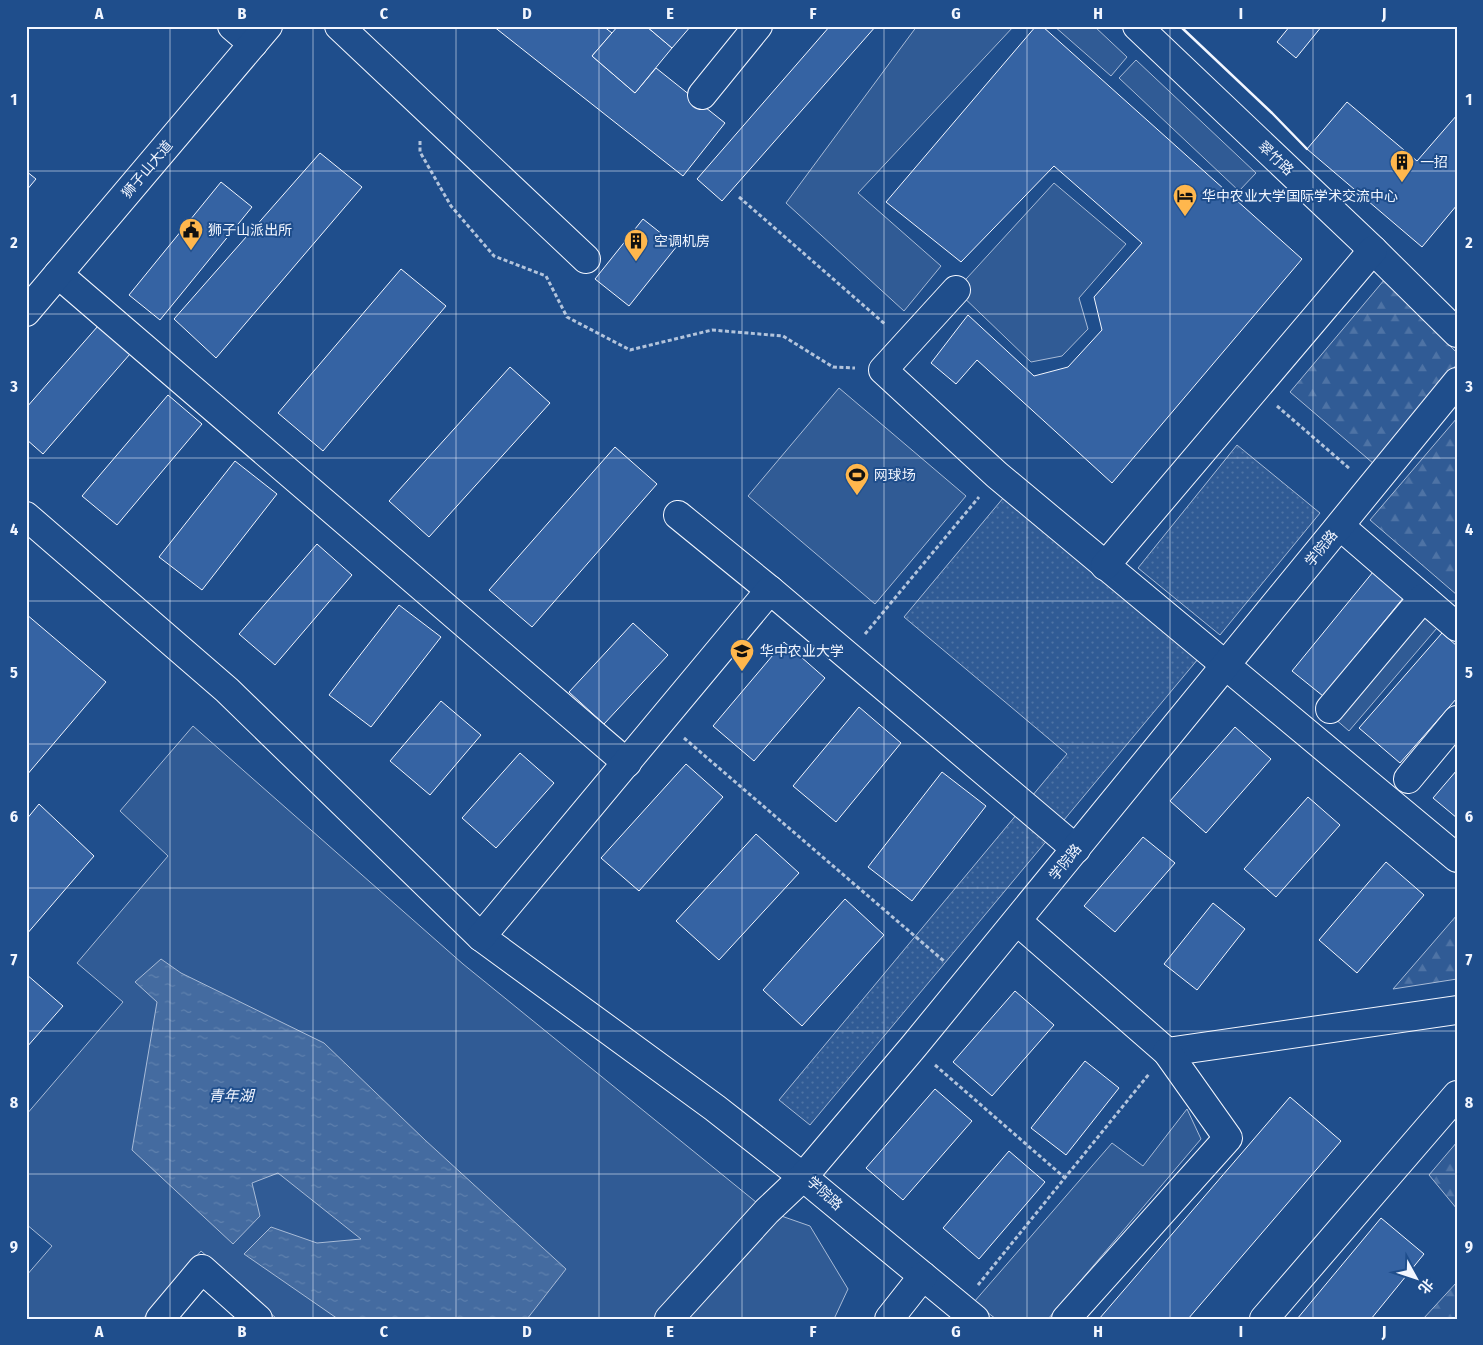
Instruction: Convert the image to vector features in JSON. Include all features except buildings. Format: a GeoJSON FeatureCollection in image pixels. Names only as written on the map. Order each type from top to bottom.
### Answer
{"type":"FeatureCollection","features":[{"type":"Feature","properties":{"kind":"street"},"geometry":{"type":"LineString","coordinates":[[232,26],[260,35]]}},
{"type":"Feature","properties":{"kind":"street"},"geometry":{"type":"LineString","coordinates":[[339,26],[586,259]]}},
{"type":"Feature","properties":{"kind":"street"},"geometry":{"type":"LineString","coordinates":[[702,96],[758,26]]}},
{"type":"Feature","properties":{"kind":"street","name":"翠竹路"},"geometry":{"type":"LineString","coordinates":[[1137,26],[1373,250],[1457,333]]}},
{"type":"Feature","properties":{"kind":"street","name":"狮子山大道"},"geometry":{"type":"LineString","coordinates":[[26,312],[260,35]]}},
{"type":"Feature","properties":{"kind":"street"},"geometry":{"type":"LineString","coordinates":[[1105,566],[1373,250]]}},
{"type":"Feature","properties":{"kind":"street"},"geometry":{"type":"LineString","coordinates":[[58,274],[627,763]]}},
{"type":"Feature","properties":{"kind":"street"},"geometry":{"type":"LineString","coordinates":[[956,290],[883,370],[997,475],[1457,858]]}},
{"type":"Feature","properties":{"kind":"street","name":"学院路"},"geometry":{"type":"LineString","coordinates":[[967,1313],[803,1176],[968,981],[1457,382]]}},
{"type":"Feature","properties":{"kind":"street"},"geometry":{"type":"LineString","coordinates":[[678,515],[770,590],[1076,849]]}},
{"type":"Feature","properties":{"kind":"street"},"geometry":{"type":"LineString","coordinates":[[26,516],[226,690],[481,937],[715,1108],[803,1176],[668,1319]]}},
{"type":"Feature","properties":{"kind":"street"},"geometry":{"type":"LineString","coordinates":[[1340,526],[1457,627]]}},
{"type":"Feature","properties":{"kind":"street"},"geometry":{"type":"LineString","coordinates":[[481,937],[770,590]]}},
{"type":"Feature","properties":{"kind":"street"},"geometry":{"type":"LineString","coordinates":[[1330,709],[1424,598]]}},
{"type":"Feature","properties":{"kind":"street"},"geometry":{"type":"LineString","coordinates":[[1408,779],[1457,720]]}},
{"type":"Feature","properties":{"kind":"street"},"geometry":{"type":"LineString","coordinates":[[1017,921],[1167,1052],[1228,1138],[1066,1319]]}},
{"type":"Feature","properties":{"kind":"street"},"geometry":{"type":"LineString","coordinates":[[1167,1052],[1457,1010]]}},
{"type":"Feature","properties":{"kind":"street"},"geometry":{"type":"LineString","coordinates":[[1264,1319],[1457,1095]]}},
{"type":"Feature","properties":{"kind":"street"},"geometry":{"type":"LineString","coordinates":[[160,1319],[202,1269],[258,1319]]}},
{"type":"Feature","properties":{"kind":"street"},"geometry":{"type":"LineString","coordinates":[[889,1319],[923,1276]]}},
{"type":"Feature","properties":{"kind":"path"},"geometry":{"type":"LineString","coordinates":[[739,197],[908,343]]}},
{"type":"Feature","properties":{"kind":"path"},"geometry":{"type":"LineString","coordinates":[[1256,388],[1371,487]]}},
{"type":"Feature","properties":{"kind":"path"},"geometry":{"type":"LineString","coordinates":[[848,656],[997,475]]}},
{"type":"Feature","properties":{"kind":"path"},"geometry":{"type":"LineString","coordinates":[[663,720],[968,981]]}},
{"type":"Feature","properties":{"kind":"path"},"geometry":{"type":"LineString","coordinates":[[914,1046],[1065,1178]]}},
{"type":"Feature","properties":{"kind":"path"},"geometry":{"type":"LineString","coordinates":[[967,1313],[1065,1178],[1167,1052]]}},
{"type":"Feature","properties":{"kind":"green space"},"geometry":{"type":"Polygon","coordinates":[[[1385,279],[1457,353],[1457,364],[1374,464],[1290,392],[1385,279]]]}},
{"type":"Feature","properties":{"kind":"green space"},"geometry":{"type":"Polygon","coordinates":[[[1457,418],[1457,595],[1370,520],[1457,418]]]}},
{"type":"Feature","properties":{"kind":"green space"},"geometry":{"type":"Polygon","coordinates":[[[1237,445],[1320,513],[1220,635],[1138,568],[1237,445]]]}},
{"type":"Feature","properties":{"kind":"green space"},"geometry":{"type":"Polygon","coordinates":[[[1004,497],[1198,659],[810,1125],[779,1100],[1067,754],[904,617],[1004,497]]]}},
{"type":"Feature","properties":{"kind":"green space"},"geometry":{"type":"Polygon","coordinates":[[[1457,915],[1457,979],[1393,989],[1457,915]]]}},
{"type":"Feature","properties":{"kind":"green space"},"geometry":{"type":"Polygon","coordinates":[[[1457,1142],[1457,1209],[1429,1175],[1457,1142]]]}},
{"type":"Feature","properties":{"kind":"green space"},"geometry":{"type":"Polygon","coordinates":[[[1457,1282],[1457,1319],[1423,1319],[1457,1282]]]}},
{"type":"Feature","properties":{"kind":"shaded area"},"geometry":{"type":"Polygon","coordinates":[[[917,26],[1014,26],[858,193],[941,266],[904,311],[786,203],[917,26]]]}},
{"type":"Feature","properties":{"kind":"shaded area"},"geometry":{"type":"Polygon","coordinates":[[[1054,26],[1094,26],[1127,57],[1111,76],[1054,26]]]}},
{"type":"Feature","properties":{"kind":"shaded area"},"geometry":{"type":"Polygon","coordinates":[[[1136,60],[1256,173],[1239,191],[1119,78],[1136,60]]]}},
{"type":"Feature","properties":{"kind":"shaded area"},"geometry":{"type":"Polygon","coordinates":[[[1054,183],[1126,244],[1079,298],[1088,329],[1062,356],[1031,362],[956,290],[1054,183]]]}},
{"type":"Feature","properties":{"kind":"shaded area","name":"网球场"},"geometry":{"type":"Polygon","coordinates":[[[839,388],[966,496],[875,604],[748,496],[839,388]]]}},
{"type":"Feature","properties":{"kind":"shaded area"},"geometry":{"type":"Polygon","coordinates":[[[1422,616],[1437,628],[1349,731],[1334,718],[1422,616]]]}},
{"type":"Feature","properties":{"kind":"shaded area"},"geometry":{"type":"Polygon","coordinates":[[[193,726],[463,964],[767,1211],[810,1226],[848,1289],[834,1319],[277,1319],[201,1251],[143,1319],[26,1319],[26,1276],[52,1246],[26,1224],[26,1115],[123,1002],[77,963],[168,856],[120,811],[193,726]]]}},
{"type":"Feature","properties":{"kind":"shaded area"},"geometry":{"type":"Polygon","coordinates":[[[1187,1109],[1201,1139],[1048,1319],[996,1319],[974,1302],[1112,1143],[1143,1166],[1187,1109]]]}},
{"type":"Feature","properties":{"kind":"water","name":"青年湖"},"geometry":{"type":"Polygon","coordinates":[[[161,959],[181,973],[324,1043],[425,1140],[566,1269],[527,1319],[338,1319],[244,1254],[271,1227],[317,1243],[361,1239],[278,1173],[252,1183],[260,1216],[233,1244],[132,1150],[157,1002],[135,982],[161,959]]]}},
{"type":"Feature","properties":{"kind":"wall"},"geometry":{"type":"LineString","coordinates":[[1180,26],[1272,113],[1307,149]]}},
{"type":"Feature","properties":{"kind":"place","name":"一招"},"geometry":{"type":"Point","coordinates":[1402,183]}},
{"type":"Feature","properties":{"kind":"place","name":"华中农业大学国际学术交流中心"},"geometry":{"type":"Point","coordinates":[1185,217]}},
{"type":"Feature","properties":{"kind":"place","name":"狮子山派出所"},"geometry":{"type":"Point","coordinates":[191,251]}},
{"type":"Feature","properties":{"kind":"place","name":"空调机房"},"geometry":{"type":"Point","coordinates":[636,262]}},
{"type":"Feature","properties":{"kind":"place","name":"网球场"},"geometry":{"type":"Point","coordinates":[857,496]}},
{"type":"Feature","properties":{"kind":"place","name":"华中农业大学"},"geometry":{"type":"Point","coordinates":[742,672]}}]}
